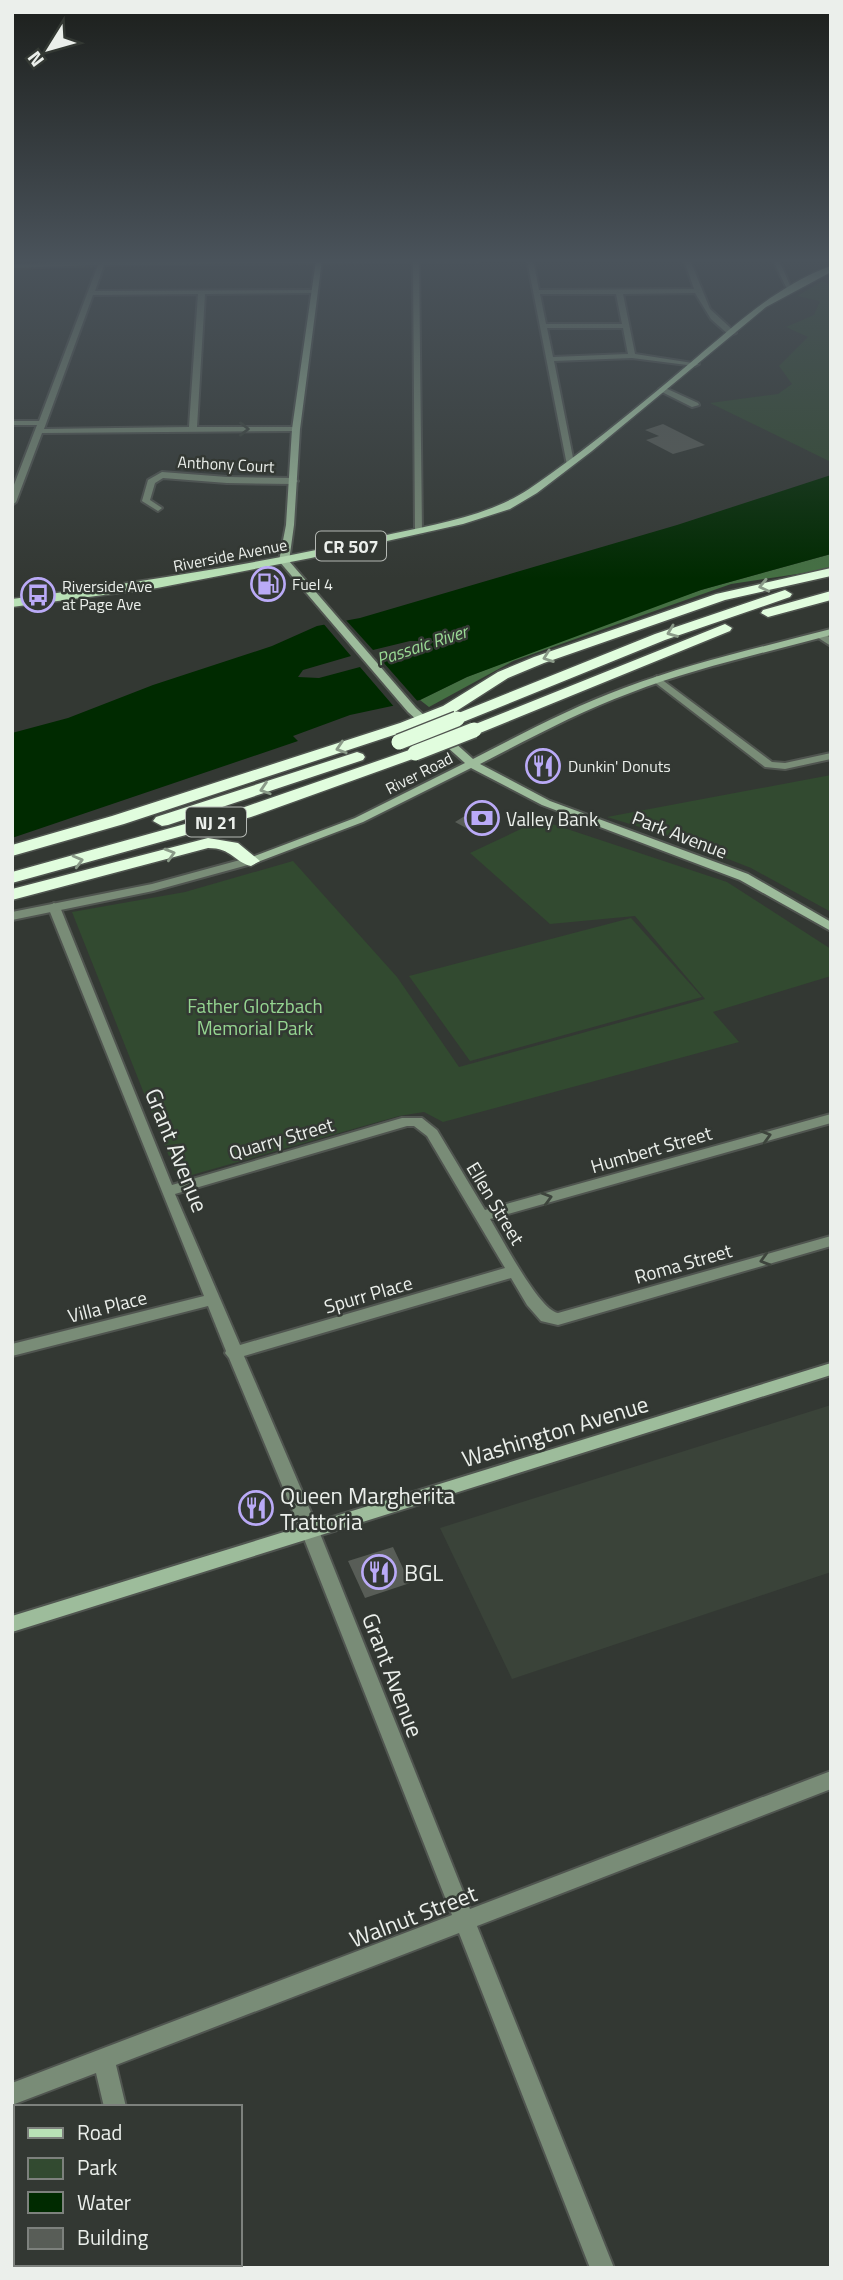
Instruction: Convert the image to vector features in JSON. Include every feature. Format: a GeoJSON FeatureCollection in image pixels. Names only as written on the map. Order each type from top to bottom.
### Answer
{"type":"FeatureCollection","features":[{"type":"Feature","properties":{"kind":"highway"},"geometry":{"type":"LineString","coordinates":[[12,851],[118,821],[417,715],[449,709],[503,675],[539,660],[720,597],[831,572]]}},
{"type":"Feature","properties":{"kind":"highway","name":"NJ 21"},"geometry":{"type":"LineString","coordinates":[[12,861],[232,800],[399,742],[690,625],[831,582]]}},
{"type":"Feature","properties":{"kind":"highway","name":"NJ 21"},"geometry":{"type":"LineString","coordinates":[[12,878],[223,820],[415,753],[707,634],[831,595]]}},
{"type":"Feature","properties":{"kind":"highway"},"geometry":{"type":"LineString","coordinates":[[12,895],[208,843],[228,844],[243,852],[251,861]]}},
{"type":"Feature","properties":{"kind":"main road"},"geometry":{"type":"LineString","coordinates":[[284,561],[304,366]]}},
{"type":"Feature","properties":{"kind":"main road","name":"Riverside Avenue"},"geometry":{"type":"LineString","coordinates":[[12,603],[157,584],[284,561],[419,531],[506,507],[570,463],[692,366]]}},
{"type":"Feature","properties":{"kind":"main road","name":"Park Avenue"},"geometry":{"type":"LineString","coordinates":[[284,561],[417,715],[472,764],[546,803],[744,877],[831,927]]}},
{"type":"Feature","properties":{"kind":"main road","name":"River Road"},"geometry":{"type":"LineString","coordinates":[[251,861],[359,820],[575,712],[657,680],[825,633]]}},
{"type":"Feature","properties":{"kind":"main road","name":"Washington Avenue"},"geometry":{"type":"LineString","coordinates":[[12,1624],[831,1369]]}},
{"type":"Feature","properties":{"kind":"street"},"geometry":{"type":"LineString","coordinates":[[12,502],[63,366]]}},
{"type":"Feature","properties":{"kind":"street"},"geometry":{"type":"LineString","coordinates":[[192,429],[197,366]]}},
{"type":"Feature","properties":{"kind":"street"},"geometry":{"type":"LineString","coordinates":[[417,366],[419,531]]}},
{"type":"Feature","properties":{"kind":"street"},"geometry":{"type":"LineString","coordinates":[[550,366],[570,463]]}},
{"type":"Feature","properties":{"kind":"street"},"geometry":{"type":"LineString","coordinates":[[663,389],[695,405]]}},
{"type":"Feature","properties":{"kind":"street"},"geometry":{"type":"LineString","coordinates":[[12,423],[41,427],[296,429]]}},
{"type":"Feature","properties":{"kind":"street","name":"Anthony Court"},"geometry":{"type":"LineString","coordinates":[[158,508],[146,502],[148,485],[155,477],[162,475],[294,481]]}},
{"type":"Feature","properties":{"kind":"street"},"geometry":{"type":"LineString","coordinates":[[825,633],[831,643]]}},
{"type":"Feature","properties":{"kind":"street"},"geometry":{"type":"LineString","coordinates":[[657,680],[769,765],[785,766],[831,756]]}},
{"type":"Feature","properties":{"kind":"street","name":"River Road"},"geometry":{"type":"LineString","coordinates":[[12,916],[177,881],[251,861]]}},
{"type":"Feature","properties":{"kind":"street","name":"Grant Avenue"},"geometry":{"type":"LineString","coordinates":[[54,907],[211,1300],[310,1531],[602,2268]]}},
{"type":"Feature","properties":{"kind":"street","name":"Humbert Street"},"geometry":{"type":"LineString","coordinates":[[482,1216],[831,1118]]}},
{"type":"Feature","properties":{"kind":"street","name":"Quarry Street"},"geometry":{"type":"LineString","coordinates":[[167,1191],[407,1121]]}},
{"type":"Feature","properties":{"kind":"street","name":"Ellen Street"},"geometry":{"type":"LineString","coordinates":[[407,1121],[417,1121],[432,1133],[532,1301],[546,1317]]}},
{"type":"Feature","properties":{"kind":"street","name":"Roma Street"},"geometry":{"type":"LineString","coordinates":[[546,1317],[558,1319],[831,1241]]}},
{"type":"Feature","properties":{"kind":"street","name":"Spurr Place"},"geometry":{"type":"LineString","coordinates":[[233,1353],[515,1271]]}},
{"type":"Feature","properties":{"kind":"street","name":"Villa Place"},"geometry":{"type":"LineString","coordinates":[[12,1350],[211,1300]]}},
{"type":"Feature","properties":{"kind":"street","name":"Walnut Street"},"geometry":{"type":"LineString","coordinates":[[12,2094],[464,1923],[831,1780]]}},
{"type":"Feature","properties":{"kind":"street"},"geometry":{"type":"LineString","coordinates":[[104,2060],[115,2105]]}},
{"type":"Feature","properties":{"kind":"shaded area"},"geometry":{"type":"Polygon","coordinates":[[[831,554],[831,569],[731,584],[513,661],[429,707],[420,700],[467,677],[619,618],[701,590],[831,554]]]}},
{"type":"Feature","properties":{"kind":"shaded area"},"geometry":{"type":"Polygon","coordinates":[[[831,1405],[831,1572],[512,1679],[440,1528],[831,1405]]]}},
{"type":"Feature","properties":{"kind":"green space"},"geometry":{"type":"Polygon","coordinates":[[[779,366],[831,366],[831,462],[710,403],[778,394],[792,384],[779,366]]]}},
{"type":"Feature","properties":{"kind":"green space"},"geometry":{"type":"Polygon","coordinates":[[[831,775],[831,912],[751,868],[669,836],[607,817],[831,775]]]}},
{"type":"Feature","properties":{"kind":"green space","name":"Father Glotzbach Memorial Park"},"geometry":{"type":"Polygon","coordinates":[[[540,820],[727,882],[831,949],[831,976],[713,1012],[739,1042],[443,1122],[424,1112],[399,1116],[178,1179],[72,912],[185,892],[293,861],[397,977],[459,1067],[705,999],[635,916],[550,924],[470,853],[540,820]]]}},
{"type":"Feature","properties":{"kind":"green space"},"geometry":{"type":"Polygon","coordinates":[[[631,918],[702,997],[470,1061],[409,976],[631,918]]]}},
{"type":"Feature","properties":{"kind":"water","name":"Passaic River"},"geometry":{"type":"Polygon","coordinates":[[[831,475],[831,554],[701,590],[467,677],[420,700],[350,715],[293,736],[298,741],[12,838],[12,733],[68,718],[153,685],[272,646],[317,626],[360,618],[677,525],[831,475]]]}},
{"type":"Feature","properties":{"kind":"pier"},"geometry":{"type":"Polygon","coordinates":[[[344,618],[373,650],[410,641],[434,641],[425,650],[383,662],[420,704],[396,709],[360,667],[319,678],[298,677],[303,670],[351,656],[322,622],[344,618]]]}},
{"type":"Feature","properties":{"kind":"building"},"geometry":{"type":"Polygon","coordinates":[[[663,424],[705,445],[673,454],[646,440],[659,436],[645,430],[663,424]]]}},
{"type":"Feature","properties":{"kind":"building","name":"Valley Bank"},"geometry":{"type":"Polygon","coordinates":[[[481,806],[498,816],[470,830],[455,822],[481,806]]]}},
{"type":"Feature","properties":{"kind":"building","name":"BGL"},"geometry":{"type":"Polygon","coordinates":[[[393,1547],[410,1583],[365,1598],[348,1561],[393,1547]]]}},
{"type":"Feature","properties":{"kind":"place","name":"Fuel 4"},"geometry":{"type":"Point","coordinates":[268,584]}},
{"type":"Feature","properties":{"kind":"place","name":"Riverside Ave at Page Ave"},"geometry":{"type":"Point","coordinates":[38,595]}},
{"type":"Feature","properties":{"kind":"place","name":"Dunkin' Donuts"},"geometry":{"type":"Point","coordinates":[543,766]}},
{"type":"Feature","properties":{"kind":"place","name":"Valley Bank"},"geometry":{"type":"Point","coordinates":[482,818]}},
{"type":"Feature","properties":{"kind":"place","name":"Queen Margherita Trattoria"},"geometry":{"type":"Point","coordinates":[256,1508]}},
{"type":"Feature","properties":{"kind":"place","name":"BGL"},"geometry":{"type":"Point","coordinates":[379,1572]}}]}
